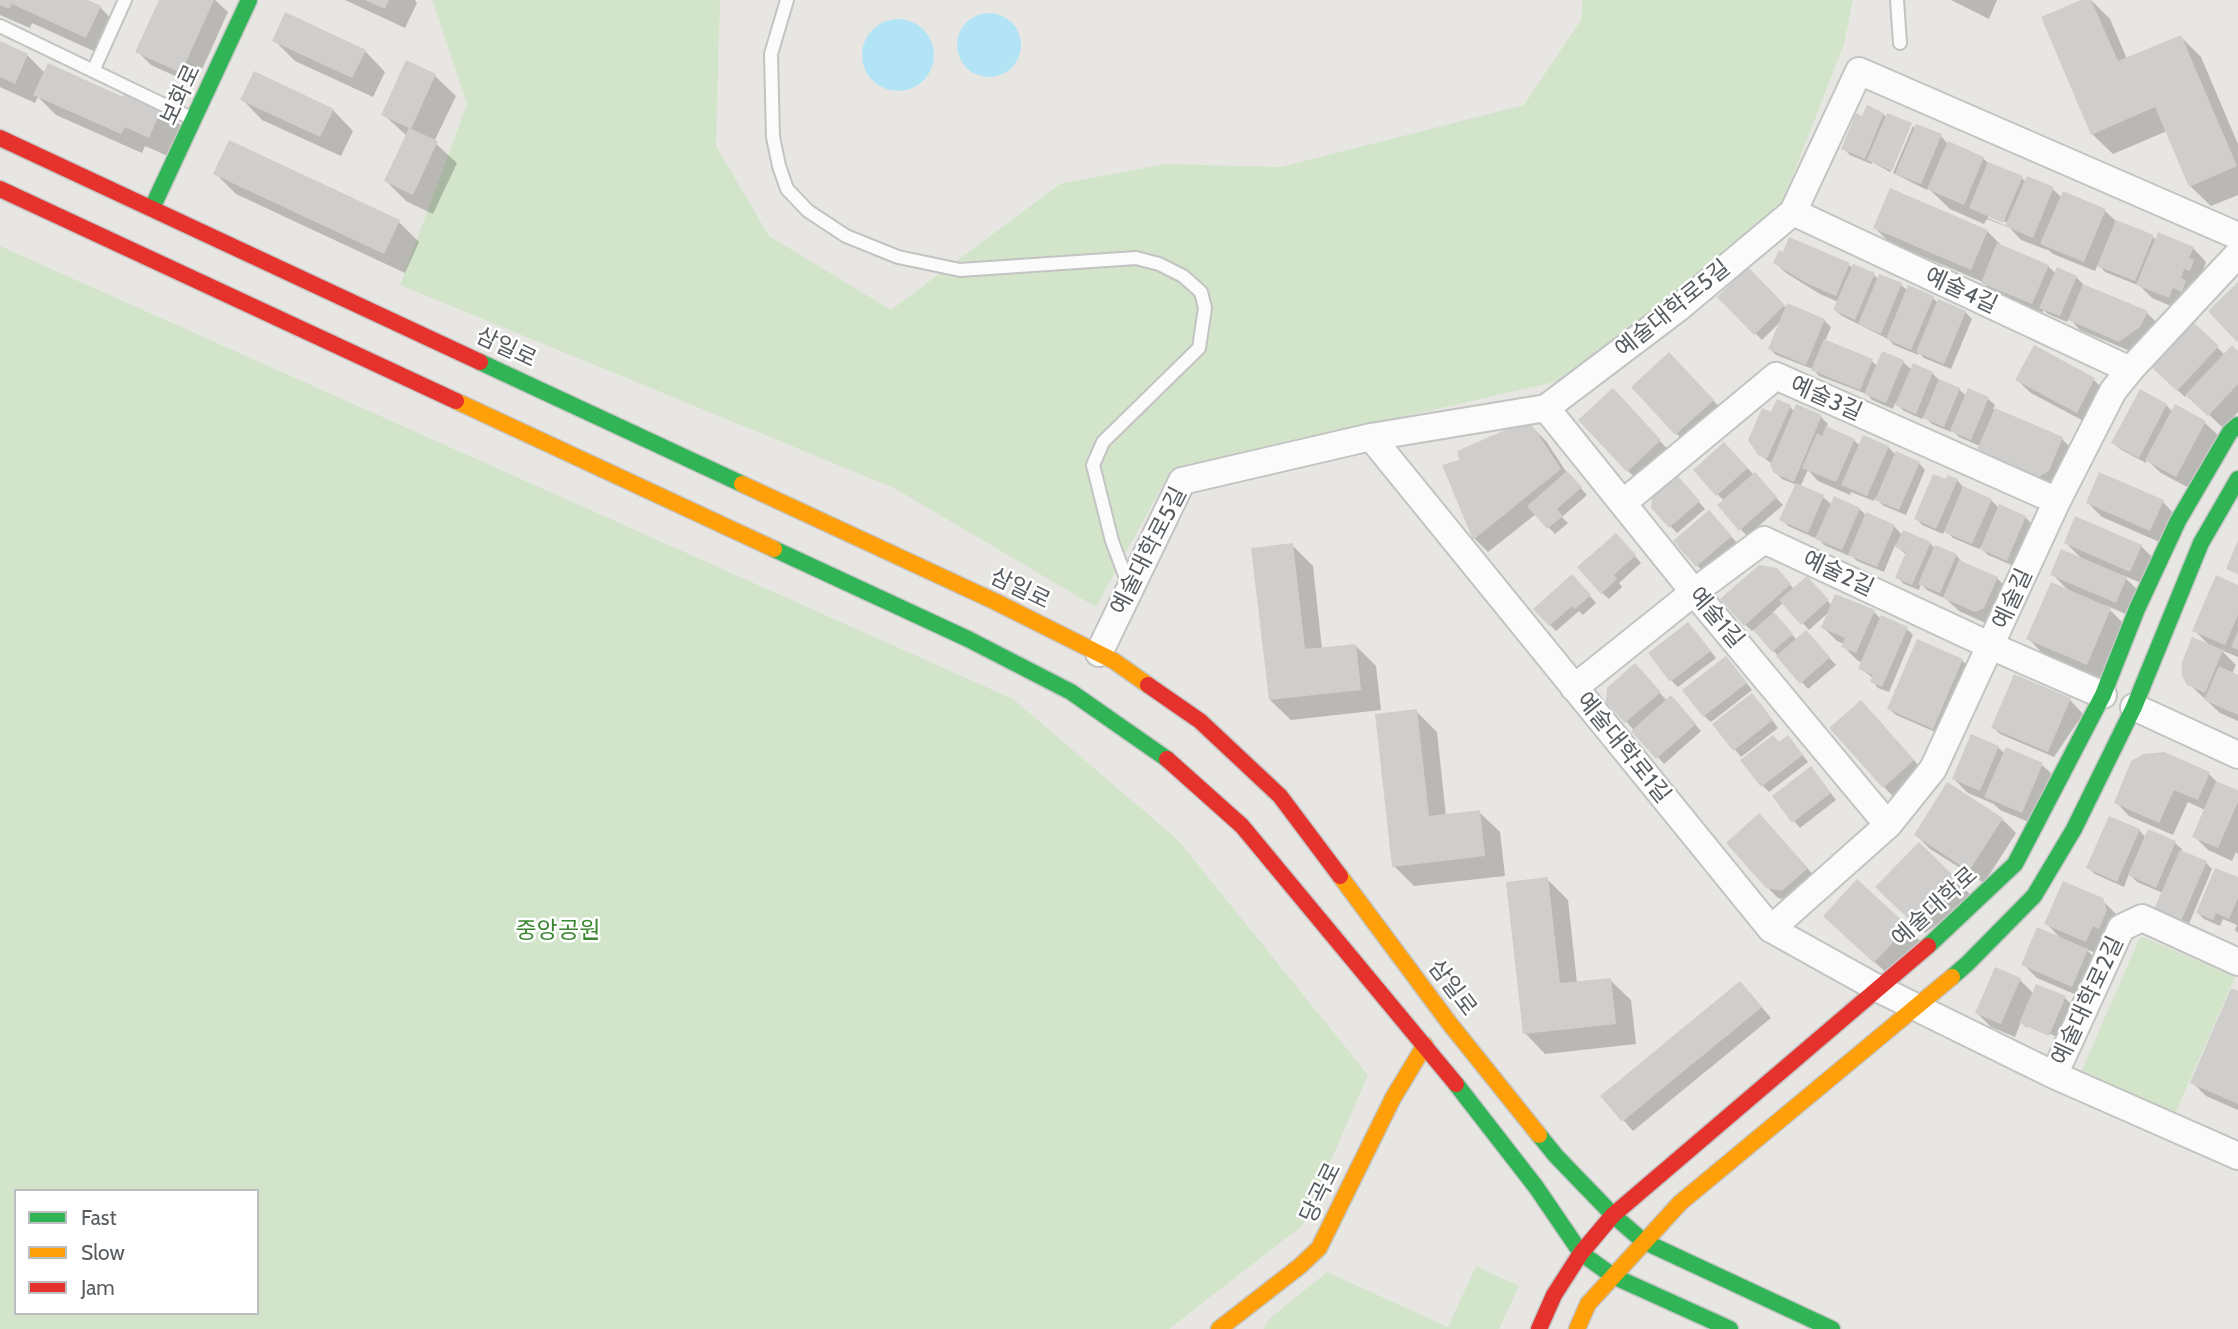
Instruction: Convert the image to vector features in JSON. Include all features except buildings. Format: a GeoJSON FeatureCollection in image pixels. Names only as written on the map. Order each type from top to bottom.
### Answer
{"type":"FeatureCollection","features":[{"type":"Feature","properties":{"kind":"main road","name":"보화로"},"geometry":{"type":"LineString","coordinates":[[152,208],[250,0]]}},
{"type":"Feature","properties":{"kind":"main road","name":"삼일로"},"geometry":{"type":"LineString","coordinates":[[0,138],[984,596],[1114,661],[1200,721],[1280,796],[1450,1024],[1556,1156],[1613,1215],[1643,1241],[1696,1268],[1832,1329]]}},
{"type":"Feature","properties":{"kind":"main road"},"geometry":{"type":"LineString","coordinates":[[0,189],[968,639],[1071,692],[1160,753],[1242,826],[1425,1045],[1536,1187],[1581,1253],[1612,1276],[1730,1329]]}},
{"type":"Feature","properties":{"kind":"main road","name":"예술대학로"},"geometry":{"type":"LineString","coordinates":[[1539,1329],[1555,1295],[1581,1253],[1613,1215],[1949,928],[2015,864],[2103,695],[2137,609],[2178,521],[2230,432],[2238,425]]}},
{"type":"Feature","properties":{"kind":"main road"},"geometry":{"type":"LineString","coordinates":[[1577,1329],[1588,1304],[1680,1203],[1967,964],[2034,896],[2074,829],[2134,707],[2201,542],[2238,480]]}},
{"type":"Feature","properties":{"kind":"main road","name":"당곡로"},"geometry":{"type":"LineString","coordinates":[[1219,1329],[1319,1248],[1394,1098],[1425,1045]]}},
{"type":"Feature","properties":{"kind":"street","name":"예술대학로5길"},"geometry":{"type":"LineString","coordinates":[[1098,653],[1182,481],[1371,438],[1546,408],[1677,309],[1793,212],[1858,71],[2238,236]]}},
{"type":"Feature","properties":{"kind":"street","name":"예술4길"},"geometry":{"type":"LineString","coordinates":[[1793,212],[2130,370]]}},
{"type":"Feature","properties":{"kind":"street","name":"예술길"},"geometry":{"type":"LineString","coordinates":[[1771,929],[1888,825],[1933,769],[2057,501],[2113,391],[2238,254]]}},
{"type":"Feature","properties":{"kind":"street","name":"예술3길"},"geometry":{"type":"LineString","coordinates":[[1623,503],[1776,376],[2057,501]]}},
{"type":"Feature","properties":{"kind":"street","name":"예술1길"},"geometry":{"type":"LineString","coordinates":[[1546,408],[1694,592],[1888,825]]}},
{"type":"Feature","properties":{"kind":"street","name":"예술대학로1길"},"geometry":{"type":"LineString","coordinates":[[1371,438],[1771,929],[1916,1007]]}},
{"type":"Feature","properties":{"kind":"street","name":"예술2길"},"geometry":{"type":"LineString","coordinates":[[1694,592],[1764,540],[1991,646]]}},
{"type":"Feature","properties":{"kind":"street"},"geometry":{"type":"LineString","coordinates":[[1574,688],[1694,592]]}},
{"type":"Feature","properties":{"kind":"street"},"geometry":{"type":"LineString","coordinates":[[1991,646],[2103,695]]}},
{"type":"Feature","properties":{"kind":"street"},"geometry":{"type":"LineString","coordinates":[[2134,707],[2238,755]]}},
{"type":"Feature","properties":{"kind":"street","name":"예술대학로2길"},"geometry":{"type":"LineString","coordinates":[[2053,1075],[2121,928],[2142,918],[2238,962]]}},
{"type":"Feature","properties":{"kind":"street","name":"예술대학로2길"},"geometry":{"type":"LineString","coordinates":[[1916,1007],[2053,1075],[2238,1156]]}},
{"type":"Feature","properties":{"kind":"lane"},"geometry":{"type":"LineString","coordinates":[[93,71],[125,0]]}},
{"type":"Feature","properties":{"kind":"lane"},"geometry":{"type":"LineString","coordinates":[[787,0],[771,54],[773,137],[787,189],[808,211],[846,236],[898,257],[960,270],[1136,258],[1159,264],[1183,276],[1200,292],[1205,308],[1199,348],[1103,442],[1093,466],[1112,541],[1129,586]]}},
{"type":"Feature","properties":{"kind":"lane"},"geometry":{"type":"LineString","coordinates":[[1897,0],[1900,43]]}},
{"type":"Feature","properties":{"kind":"lane"},"geometry":{"type":"LineString","coordinates":[[0,26],[195,119]]}},
{"type":"Feature","properties":{"kind":"green space"},"geometry":{"type":"Polygon","coordinates":[[[432,0],[720,0],[716,146],[769,236],[891,310],[1060,184],[1165,164],[1281,167],[1524,105],[1581,20],[1583,0],[1853,0],[1844,44],[1778,214],[1559,381],[1171,470],[1096,607],[894,488],[400,285],[467,104],[432,0]]]}},
{"type":"Feature","properties":{"kind":"green space","name":"중앙공원"},"geometry":{"type":"Polygon","coordinates":[[[0,246],[1013,699],[1178,840],[1368,1075],[1303,1225],[1169,1329],[0,1329],[0,246]]]}},
{"type":"Feature","properties":{"kind":"green space"},"geometry":{"type":"Polygon","coordinates":[[[2143,937],[2235,977],[2175,1114],[2084,1075],[2082,1070],[2139,939],[2143,937]]]}},
{"type":"Feature","properties":{"kind":"green space"},"geometry":{"type":"Polygon","coordinates":[[[1476,1266],[1519,1286],[1499,1329],[1264,1329],[1269,1319],[1327,1272],[1448,1327],[1476,1266]]]}},
{"type":"Feature","properties":{"kind":"water"},"geometry":{"type":"Polygon","coordinates":[[[983,13],[995,13],[1012,22],[1019,33],[1019,57],[1012,68],[995,77],[983,77],[971,72],[962,63],[957,51],[957,39],[962,27],[971,18],[983,13]]]}},
{"type":"Feature","properties":{"kind":"water"},"geometry":{"type":"Polygon","coordinates":[[[898,19],[918,25],[928,35],[934,55],[928,75],[918,85],[898,91],[878,85],[868,75],[862,55],[868,35],[878,25],[898,19]]]}},
{"type":"Feature","properties":{"kind":"traffic: fast"},"geometry":{"type":"LineString","coordinates":[[152,208],[249,0]]}},
{"type":"Feature","properties":{"kind":"traffic: fast"},"geometry":{"type":"LineString","coordinates":[[480,362],[742,484]]}},
{"type":"Feature","properties":{"kind":"traffic: fast"},"geometry":{"type":"LineString","coordinates":[[1928,946],[2015,864],[2103,695],[2137,609],[2178,521],[2230,432],[2238,425]]}},
{"type":"Feature","properties":{"kind":"traffic: fast"},"geometry":{"type":"LineString","coordinates":[[1952,977],[2034,896],[2074,829],[2134,707],[2201,543],[2238,479]]}},
{"type":"Feature","properties":{"kind":"traffic: fast"},"geometry":{"type":"LineString","coordinates":[[774,549],[968,639],[1071,692],[1167,759]]}},
{"type":"Feature","properties":{"kind":"traffic: fast"},"geometry":{"type":"LineString","coordinates":[[1456,1084],[1536,1187],[1581,1253],[1613,1276],[1730,1329]]}},
{"type":"Feature","properties":{"kind":"traffic: fast"},"geometry":{"type":"LineString","coordinates":[[1539,1135],[1613,1215],[1643,1241],[1832,1329]]}},
{"type":"Feature","properties":{"kind":"traffic: slow"},"geometry":{"type":"LineString","coordinates":[[456,401],[774,549]]}},
{"type":"Feature","properties":{"kind":"traffic: slow"},"geometry":{"type":"LineString","coordinates":[[742,484],[996,602],[1114,661],[1148,685]]}},
{"type":"Feature","properties":{"kind":"traffic: slow"},"geometry":{"type":"LineString","coordinates":[[1340,876],[1450,1024],[1539,1135]]}},
{"type":"Feature","properties":{"kind":"traffic: slow"},"geometry":{"type":"LineString","coordinates":[[1577,1329],[1588,1304],[1680,1203],[1952,977]]}},
{"type":"Feature","properties":{"kind":"traffic: slow"},"geometry":{"type":"LineString","coordinates":[[1219,1329],[1319,1248],[1393,1098],[1425,1045]]}},
{"type":"Feature","properties":{"kind":"traffic: jam"},"geometry":{"type":"LineString","coordinates":[[0,138],[480,362]]}},
{"type":"Feature","properties":{"kind":"traffic: jam"},"geometry":{"type":"LineString","coordinates":[[0,189],[456,401]]}},
{"type":"Feature","properties":{"kind":"traffic: jam"},"geometry":{"type":"LineString","coordinates":[[1148,685],[1200,721],[1280,796],[1340,876]]}},
{"type":"Feature","properties":{"kind":"traffic: jam"},"geometry":{"type":"LineString","coordinates":[[1167,759],[1242,826],[1456,1084]]}},
{"type":"Feature","properties":{"kind":"traffic: jam"},"geometry":{"type":"LineString","coordinates":[[1539,1329],[1554,1295],[1581,1253],[1613,1215],[1928,946]]}}]}
